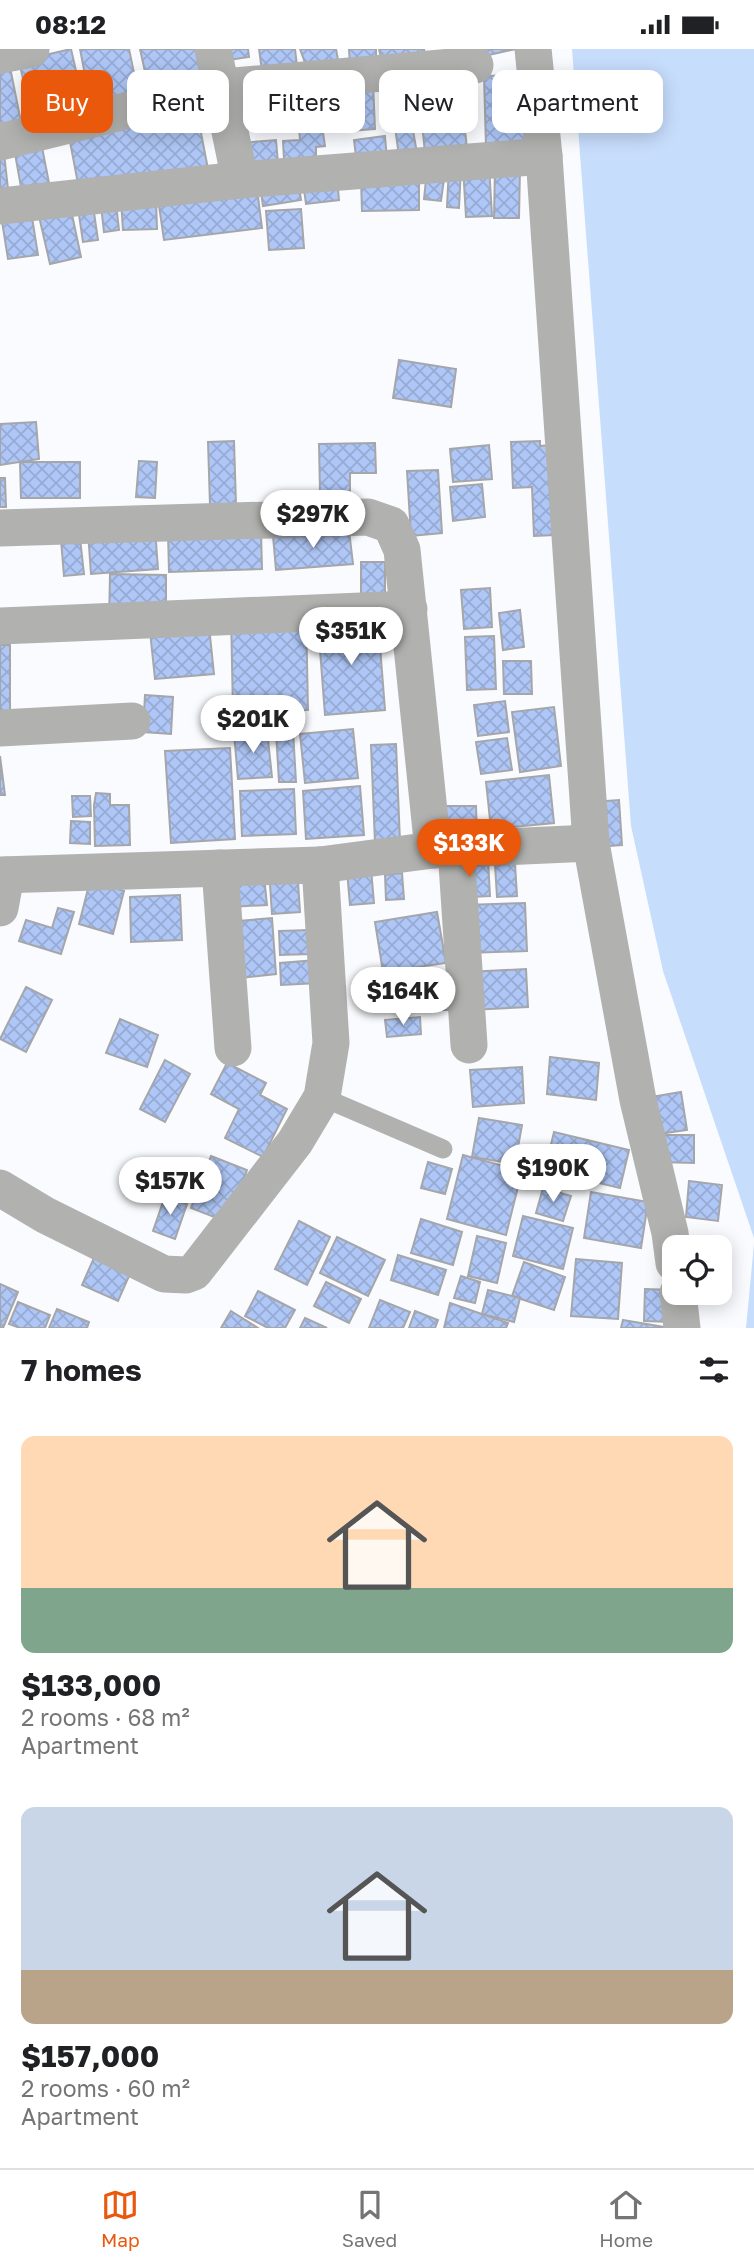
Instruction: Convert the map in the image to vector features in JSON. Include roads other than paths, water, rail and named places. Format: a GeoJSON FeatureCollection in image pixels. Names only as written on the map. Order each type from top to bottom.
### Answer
{"type":"FeatureCollection","features":[{"type":"Feature","properties":{"kind":"street"},"geometry":{"type":"LineString","coordinates":[[0,55],[30,49]]}},
{"type":"Feature","properties":{"kind":"street"},"geometry":{"type":"LineString","coordinates":[[213,49],[218,70]]}},
{"type":"Feature","properties":{"kind":"street"},"geometry":{"type":"LineString","coordinates":[[533,49],[544,156],[591,843],[638,1100],[670,1235]]}},
{"type":"Feature","properties":{"kind":"street"},"geometry":{"type":"LineString","coordinates":[[229,86],[475,65]]}},
{"type":"Feature","properties":{"kind":"street"},"geometry":{"type":"LineString","coordinates":[[0,142],[127,111]]}},
{"type":"Feature","properties":{"kind":"street"},"geometry":{"type":"LineString","coordinates":[[229,123],[240,180]]}},
{"type":"Feature","properties":{"kind":"street"},"geometry":{"type":"LineString","coordinates":[[0,207],[240,180],[544,156]]}},
{"type":"Feature","properties":{"kind":"street"},"geometry":{"type":"LineString","coordinates":[[0,528],[368,517],[391,525],[402,550],[469,1045]]}},
{"type":"Feature","properties":{"kind":"street"},"geometry":{"type":"LineString","coordinates":[[0,626],[409,609]]}},
{"type":"Feature","properties":{"kind":"street"},"geometry":{"type":"LineString","coordinates":[[0,728],[132,721]]}},
{"type":"Feature","properties":{"kind":"street"},"geometry":{"type":"LineString","coordinates":[[2,886],[220,868],[320,865],[444,849],[591,843]]}},
{"type":"Feature","properties":{"kind":"street"},"geometry":{"type":"LineString","coordinates":[[0,1188],[45,1216],[164,1274],[186,1275],[194,1272],[295,1142],[322,1097],[331,1043],[320,865]]}},
{"type":"Feature","properties":{"kind":"street"},"geometry":{"type":"LineString","coordinates":[[220,868],[233,1048]]}},
{"type":"Feature","properties":{"kind":"street"},"geometry":{"type":"LineString","coordinates":[[679,1305],[682,1328]]}},
{"type":"Feature","properties":{"kind":"lane"},"geometry":{"type":"LineString","coordinates":[[322,1097],[443,1149]]}},
{"type":"Feature","properties":{"kind":"water"},"geometry":{"type":"Polygon","coordinates":[[[572,49],[754,49],[754,1238],[663,971],[631,826],[578,133],[663,133],[663,70],[574,70],[572,49]]]}},
{"type":"Feature","properties":{"kind":"water"},"geometry":{"type":"Polygon","coordinates":[[[754,1244],[754,1328],[746,1328],[754,1244]]]}}]}
